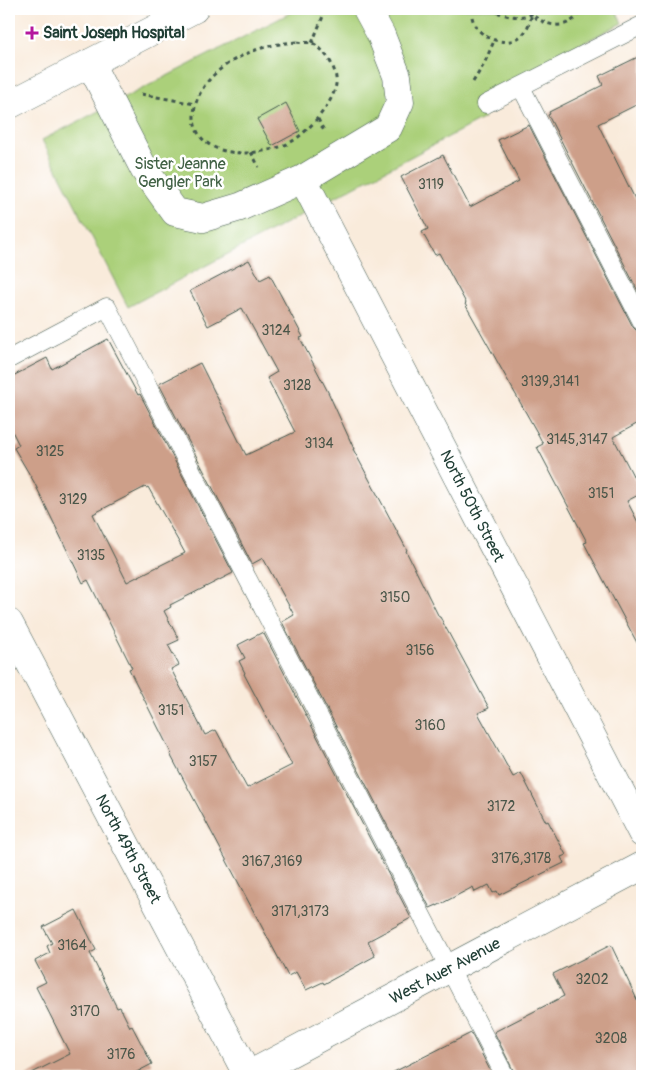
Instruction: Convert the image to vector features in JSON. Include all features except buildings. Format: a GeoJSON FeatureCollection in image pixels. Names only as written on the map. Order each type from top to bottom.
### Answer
{"type":"FeatureCollection","features":[{"type":"Feature","properties":{"kind":"street"},"geometry":{"type":"LineString","coordinates":[[9,105],[194,9]]}},
{"type":"Feature","properties":{"kind":"street"},"geometry":{"type":"LineString","coordinates":[[90,63],[144,169],[175,212],[203,218],[240,208],[303,179],[388,128],[400,102],[398,76],[381,35],[367,9]]}},
{"type":"Feature","properties":{"kind":"street","name":"North 50th Street"},"geometry":{"type":"LineString","coordinates":[[303,179],[642,832]]}},
{"type":"Feature","properties":{"kind":"street","name":"North 49th Street"},"geometry":{"type":"LineString","coordinates":[[9,623],[248,1076]]}},
{"type":"Feature","properties":{"kind":"street","name":"West Auer Avenue"},"geometry":{"type":"LineString","coordinates":[[248,1076],[642,866]]}},
{"type":"Feature","properties":{"kind":"lane"},"geometry":{"type":"LineString","coordinates":[[486,104],[642,25]]}},
{"type":"Feature","properties":{"kind":"lane"},"geometry":{"type":"LineString","coordinates":[[521,87],[642,322]]}},
{"type":"Feature","properties":{"kind":"lane"},"geometry":{"type":"LineString","coordinates":[[9,359],[107,307],[504,1076]]}},
{"type":"Feature","properties":{"kind":"path"},"geometry":{"type":"LineString","coordinates":[[312,43],[326,9]]}},
{"type":"Feature","properties":{"kind":"path"},"geometry":{"type":"LineString","coordinates":[[472,9],[473,23],[481,33],[494,41],[511,40],[521,36],[527,28],[532,15]]}},
{"type":"Feature","properties":{"kind":"path"},"geometry":{"type":"LineString","coordinates":[[490,9],[501,15],[515,17],[532,15],[540,9]]}},
{"type":"Feature","properties":{"kind":"path"},"geometry":{"type":"LineString","coordinates":[[532,15],[552,26],[577,17],[582,9]]}},
{"type":"Feature","properties":{"kind":"path"},"geometry":{"type":"LineString","coordinates":[[470,87],[484,64],[494,41]]}},
{"type":"Feature","properties":{"kind":"path"},"geometry":{"type":"LineString","coordinates":[[312,43],[328,57],[335,70],[336,84],[328,103],[313,125],[290,143],[261,152],[238,153],[219,150],[203,142],[197,132],[194,120],[195,104],[202,90],[214,75],[228,64],[256,49],[276,44],[312,43]]}},
{"type":"Feature","properties":{"kind":"path"},"geometry":{"type":"LineString","coordinates":[[141,94],[195,104]]}},
{"type":"Feature","properties":{"kind":"green space","name":"Sister Jeanne Gengler Park"},"geometry":{"type":"Polygon","coordinates":[[[298,9],[615,9],[622,23],[473,100],[484,118],[128,307],[42,140],[298,9]]]}},
{"type":"Feature","properties":{"kind":"place","name":"Saint Joseph Hospital"},"geometry":{"type":"Point","coordinates":[32,33]}}]}
